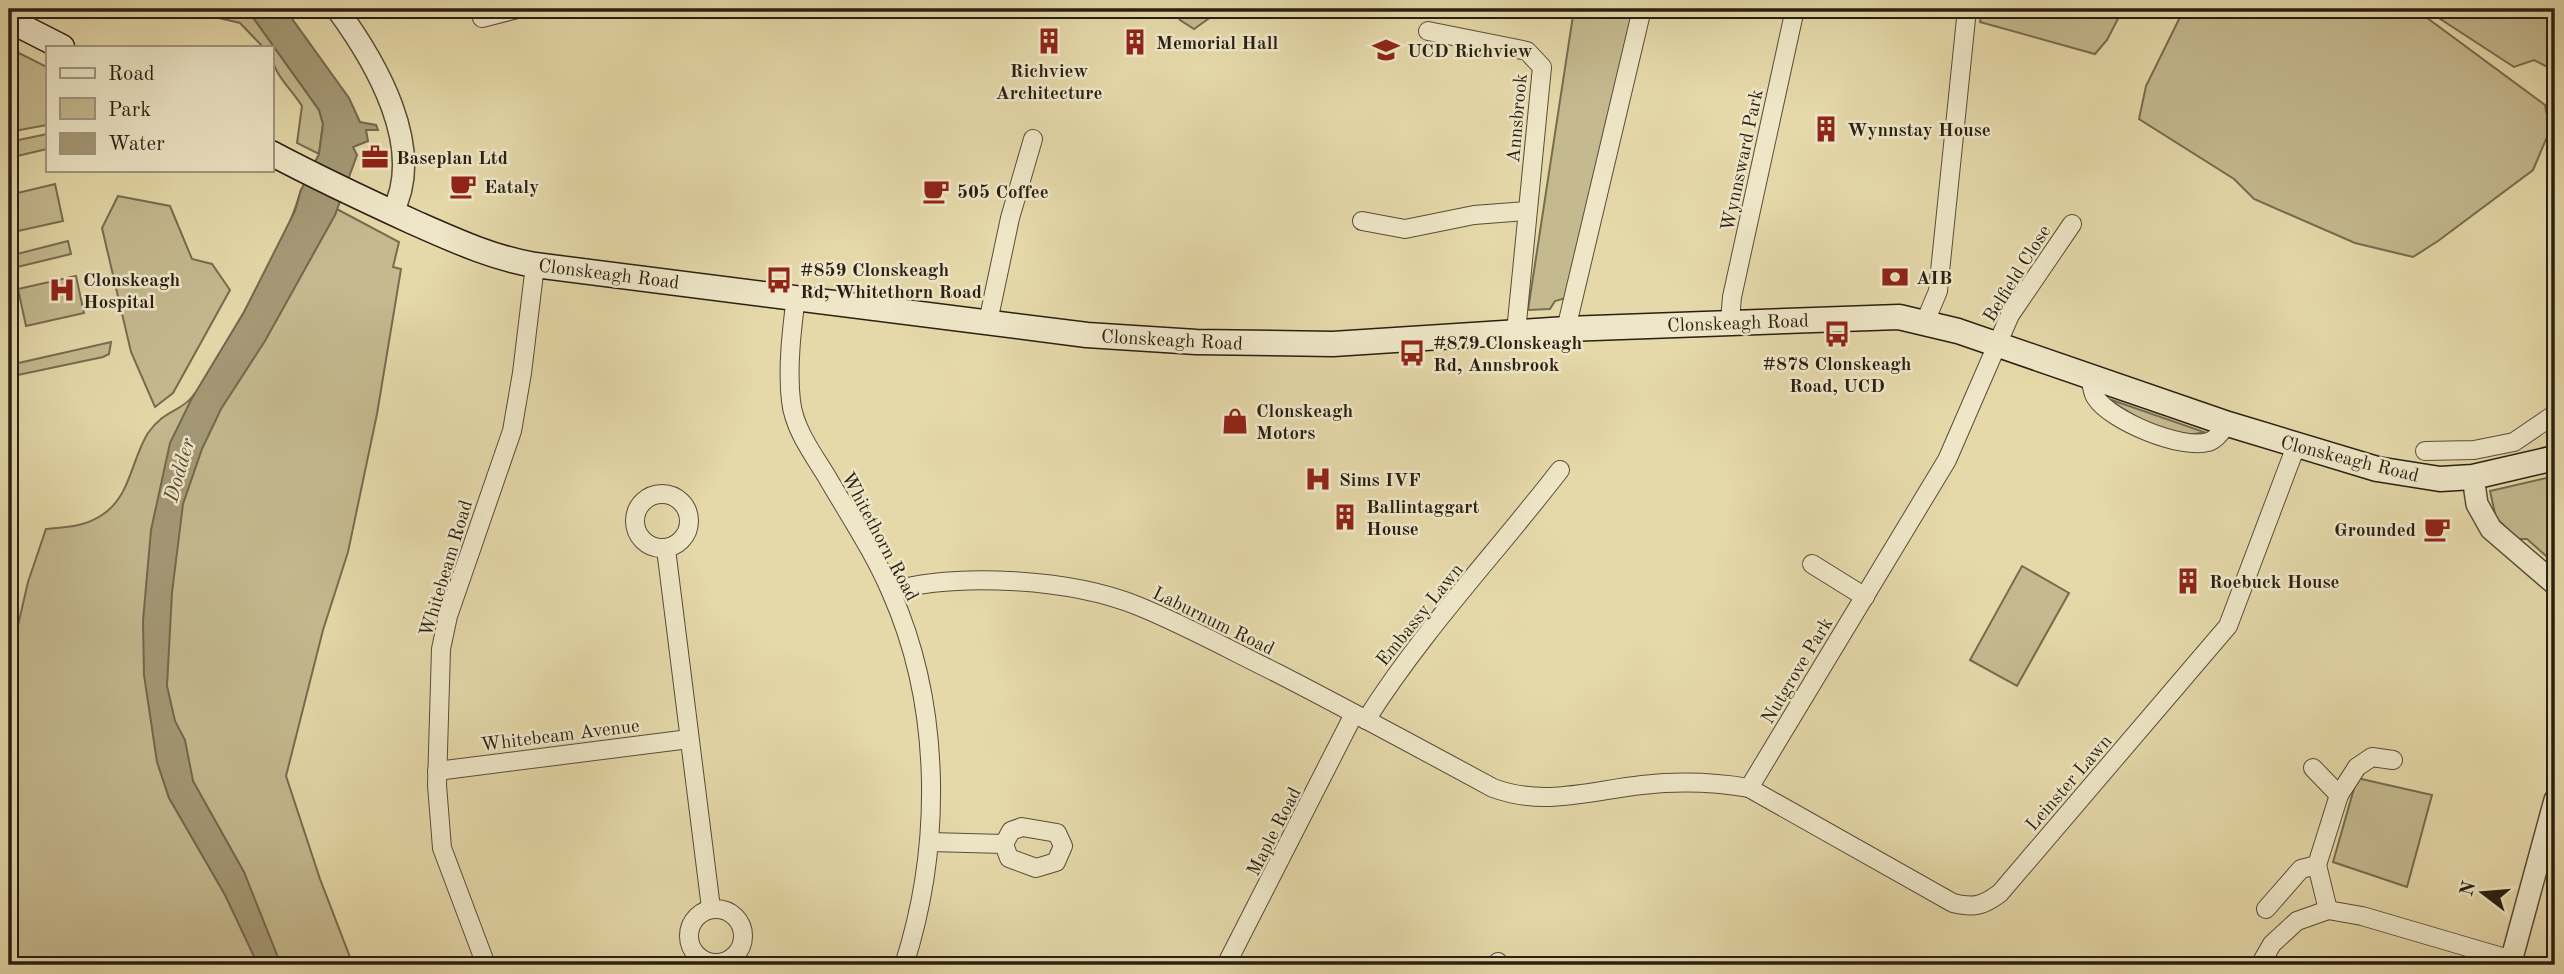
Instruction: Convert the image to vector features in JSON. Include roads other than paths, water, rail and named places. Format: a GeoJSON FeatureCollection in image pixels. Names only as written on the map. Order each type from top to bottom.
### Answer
{"type":"FeatureCollection","features":[{"type":"Feature","properties":{"kind":"main road"},"geometry":{"type":"LineString","coordinates":[[9,20],[60,46]]}},
{"type":"Feature","properties":{"kind":"main road","name":"Clonskeagh Road"},"geometry":{"type":"LineString","coordinates":[[273,154],[392,213],[485,252],[535,265],[1087,335],[1196,342],[1333,344],[1566,329],[1883,317],[1926,322],[2296,446],[2413,477],[2473,477],[2555,458]]}},
{"type":"Feature","properties":{"kind":"street"},"geometry":{"type":"LineString","coordinates":[[337,9],[378,74],[402,143],[403,184],[392,213]]}},
{"type":"Feature","properties":{"kind":"street"},"geometry":{"type":"LineString","coordinates":[[482,18],[517,9]]}},
{"type":"Feature","properties":{"kind":"street"},"geometry":{"type":"LineString","coordinates":[[1566,329],[1642,9]]}},
{"type":"Feature","properties":{"kind":"street","name":"Wynnsward Park"},"geometry":{"type":"LineString","coordinates":[[1730,321],[1732,297],[1795,9]]}},
{"type":"Feature","properties":{"kind":"street"},"geometry":{"type":"LineString","coordinates":[[1926,322],[1938,290],[1966,9]]}},
{"type":"Feature","properties":{"kind":"street","name":"Annsbrook"},"geometry":{"type":"LineString","coordinates":[[1428,32],[1527,51],[1542,67],[1539,121],[1527,211],[1516,332]]}},
{"type":"Feature","properties":{"kind":"street"},"geometry":{"type":"LineString","coordinates":[[988,322],[1010,218],[1033,139]]}},
{"type":"Feature","properties":{"kind":"street"},"geometry":{"type":"LineString","coordinates":[[1363,221],[1405,229],[1474,215],[1527,211]]}},
{"type":"Feature","properties":{"kind":"street","name":"Belfield Close"},"geometry":{"type":"LineString","coordinates":[[1998,345],[2010,315],[2072,224]]}},
{"type":"Feature","properties":{"kind":"street","name":"Whitebeam Road"},"geometry":{"type":"LineString","coordinates":[[486,965],[442,848],[437,771],[442,649],[448,616],[512,431],[535,265]]}},
{"type":"Feature","properties":{"kind":"street","name":"Whitethorn Road"},"geometry":{"type":"LineString","coordinates":[[796,296],[791,390],[794,414],[801,433],[891,591],[917,670],[929,745],[930,842],[915,931],[904,965]]}},
{"type":"Feature","properties":{"kind":"street","name":"Nutgrove Park"},"geometry":{"type":"LineString","coordinates":[[1749,788],[1947,460],[1998,345]]}},
{"type":"Feature","properties":{"kind":"street"},"geometry":{"type":"LineString","coordinates":[[2090,378],[2097,401],[2111,412],[2157,435],[2192,445],[2212,441],[2228,424]]}},
{"type":"Feature","properties":{"kind":"street"},"geometry":{"type":"LineString","coordinates":[[2425,451],[2474,450],[2514,442],[2555,414]]}},
{"type":"Feature","properties":{"kind":"street"},"geometry":{"type":"LineString","coordinates":[[2514,442],[2525,467]]}},
{"type":"Feature","properties":{"kind":"street","name":"Leinster Lawn"},"geometry":{"type":"LineString","coordinates":[[1749,788],[1953,903],[1973,908],[1985,905],[2009,883],[2228,626],[2296,446]]}},
{"type":"Feature","properties":{"kind":"street","name":"Embassy Lawn"},"geometry":{"type":"LineString","coordinates":[[1360,717],[1507,540],[1560,470]]}},
{"type":"Feature","properties":{"kind":"street"},"geometry":{"type":"LineString","coordinates":[[2473,477],[2477,504],[2491,529],[2555,584]]}},
{"type":"Feature","properties":{"kind":"street"},"geometry":{"type":"LineString","coordinates":[[666,549],[711,908]]}},
{"type":"Feature","properties":{"kind":"street"},"geometry":{"type":"LineString","coordinates":[[1812,564],[1865,597]]}},
{"type":"Feature","properties":{"kind":"street","name":"Laburnum Road"},"geometry":{"type":"LineString","coordinates":[[891,591],[938,582],[988,580],[1073,590],[1135,605],[1191,629],[1493,789],[1533,799],[1558,799],[1667,784],[1715,783],[1749,788]]}},
{"type":"Feature","properties":{"kind":"street","name":"Maple Road"},"geometry":{"type":"LineString","coordinates":[[1226,965],[1360,717]]}},
{"type":"Feature","properties":{"kind":"street","name":"Whitebeam Avenue"},"geometry":{"type":"LineString","coordinates":[[437,771],[689,739]]}},
{"type":"Feature","properties":{"kind":"street"},"geometry":{"type":"LineString","coordinates":[[2328,909],[2317,865],[2339,795],[2357,767],[2372,757],[2393,760]]}},
{"type":"Feature","properties":{"kind":"street"},"geometry":{"type":"LineString","coordinates":[[2312,768],[2339,795]]}},
{"type":"Feature","properties":{"kind":"street"},"geometry":{"type":"LineString","coordinates":[[2260,965],[2272,944],[2297,921],[2328,909],[2362,916],[2511,962],[2555,800]]}},
{"type":"Feature","properties":{"kind":"street"},"geometry":{"type":"LineString","coordinates":[[930,842],[1004,844]]}},
{"type":"Feature","properties":{"kind":"street"},"geometry":{"type":"LineString","coordinates":[[2266,909],[2301,869],[2317,865]]}},
{"type":"Feature","properties":{"kind":"water","name":"Dodder"},"geometry":{"type":"Polygon","coordinates":[[[247,9],[285,9],[349,98],[360,122],[376,125],[378,130],[366,130],[368,141],[353,147],[357,155],[335,215],[265,341],[221,409],[202,449],[183,504],[172,593],[167,686],[175,721],[185,740],[193,781],[244,872],[281,965],[258,965],[225,895],[169,798],[157,762],[144,675],[143,621],[151,530],[170,443],[191,400],[244,312],[295,211],[301,190],[319,154],[323,124],[319,110],[247,9]]]}},
{"type":"Feature","properties":{"kind":"place","name":"Richview Architecture"},"geometry":{"type":"Point","coordinates":[1049,41]}},
{"type":"Feature","properties":{"kind":"place","name":"Memorial Hall"},"geometry":{"type":"Point","coordinates":[1135,42]}},
{"type":"Feature","properties":{"kind":"place","name":"UCD Richview"},"geometry":{"type":"Point","coordinates":[1386,50]}},
{"type":"Feature","properties":{"kind":"place","name":"Wynnstay House"},"geometry":{"type":"Point","coordinates":[1826,129]}},
{"type":"Feature","properties":{"kind":"place","name":"Baseplan Ltd"},"geometry":{"type":"Point","coordinates":[375,157]}},
{"type":"Feature","properties":{"kind":"place","name":"Eataly"},"geometry":{"type":"Point","coordinates":[463,186]}},
{"type":"Feature","properties":{"kind":"place","name":"505 Coffee"},"geometry":{"type":"Point","coordinates":[936,191]}},
{"type":"Feature","properties":{"kind":"place","name":"AIB"},"geometry":{"type":"Point","coordinates":[1895,277]}},
{"type":"Feature","properties":{"kind":"place","name":"#859 Clonskeagh Rd, Whitethorn Road"},"geometry":{"type":"Point","coordinates":[779,280]}},
{"type":"Feature","properties":{"kind":"place","name":"Clonskeagh Hospital"},"geometry":{"type":"Point","coordinates":[62,290]}},
{"type":"Feature","properties":{"kind":"place","name":"#878 Clonskeagh Road, UCD"},"geometry":{"type":"Point","coordinates":[1837,334]}},
{"type":"Feature","properties":{"kind":"place","name":"#879 Clonskeagh Rd, Annsbrook"},"geometry":{"type":"Point","coordinates":[1412,353]}},
{"type":"Feature","properties":{"kind":"place","name":"Clonskeagh Motors"},"geometry":{"type":"Point","coordinates":[1235,421]}},
{"type":"Feature","properties":{"kind":"place","name":"Sims IVF"},"geometry":{"type":"Point","coordinates":[1318,479]}},
{"type":"Feature","properties":{"kind":"place","name":"Ballintaggart House"},"geometry":{"type":"Point","coordinates":[1345,517]}},
{"type":"Feature","properties":{"kind":"place","name":"Grounded"},"geometry":{"type":"Point","coordinates":[2437,529]}},
{"type":"Feature","properties":{"kind":"place","name":"Roebuck House"},"geometry":{"type":"Point","coordinates":[2188,581]}}]}
